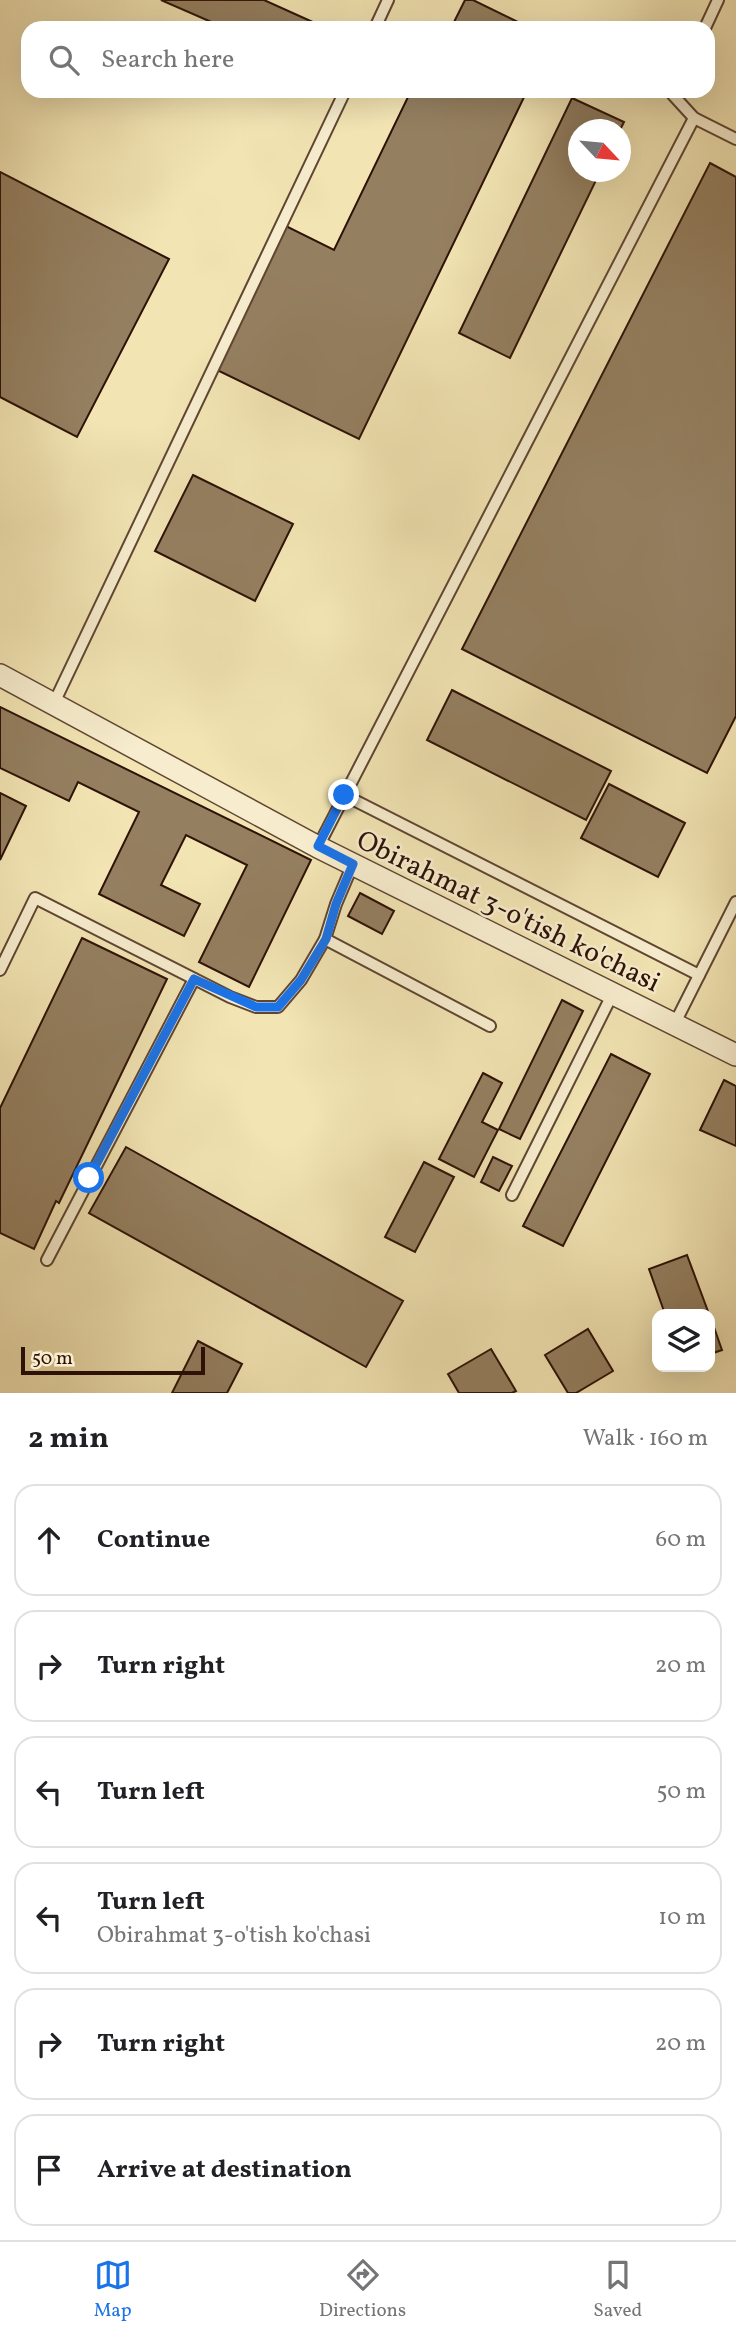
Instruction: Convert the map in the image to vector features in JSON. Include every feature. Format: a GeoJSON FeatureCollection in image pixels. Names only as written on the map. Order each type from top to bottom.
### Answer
{"type":"FeatureCollection","features":[{"type":"Feature","properties":{"kind":"street","name":"Obirahmat 3-o'tish ko'chasi"},"geometry":{"type":"LineString","coordinates":[[0,674],[318,846],[736,1055]]}},
{"type":"Feature","properties":{"kind":"lane"},"geometry":{"type":"LineString","coordinates":[[378,21],[388,0]]}},
{"type":"Feature","properties":{"kind":"lane"},"geometry":{"type":"LineString","coordinates":[[708,21],[718,0]]}},
{"type":"Feature","properties":{"kind":"lane"},"geometry":{"type":"LineString","coordinates":[[54,703],[342,98]]}},
{"type":"Feature","properties":{"kind":"lane"},"geometry":{"type":"LineString","coordinates":[[676,98],[694,118],[736,139]]}},
{"type":"Feature","properties":{"kind":"lane"},"geometry":{"type":"LineString","coordinates":[[318,846],[694,118]]}},
{"type":"Feature","properties":{"kind":"lane"},"geometry":{"type":"LineString","coordinates":[[344,795],[699,975]]}},
{"type":"Feature","properties":{"kind":"lane"},"geometry":{"type":"LineString","coordinates":[[0,970],[35,898],[194,979],[256,1007],[278,1007],[301,980],[326,939],[336,904],[353,864]]}},
{"type":"Feature","properties":{"kind":"lane"},"geometry":{"type":"LineString","coordinates":[[675,1023],[736,902]]}},
{"type":"Feature","properties":{"kind":"lane"},"geometry":{"type":"LineString","coordinates":[[326,939],[490,1026]]}},
{"type":"Feature","properties":{"kind":"lane"},"geometry":{"type":"LineString","coordinates":[[47,1260],[194,979]]}},
{"type":"Feature","properties":{"kind":"lane"},"geometry":{"type":"LineString","coordinates":[[512,1195],[614,993]]}},
{"type":"Feature","properties":{"kind":"building"},"geometry":{"type":"Polygon","coordinates":[[[161,0],[264,0],[310,21],[209,21],[161,0]]]}},
{"type":"Feature","properties":{"kind":"building"},"geometry":{"type":"Polygon","coordinates":[[[465,0],[473,0],[516,21],[454,21],[465,0]]]}},
{"type":"Feature","properties":{"kind":"building"},"geometry":{"type":"Polygon","coordinates":[[[408,98],[524,98],[359,439],[217,370],[286,226],[334,250],[408,98]]]}},
{"type":"Feature","properties":{"kind":"building"},"geometry":{"type":"Polygon","coordinates":[[[572,98],[618,119],[568,119],[568,182],[595,182],[510,358],[459,333],[572,98]]]}},
{"type":"Feature","properties":{"kind":"building"},"geometry":{"type":"Polygon","coordinates":[[[710,163],[736,177],[736,716],[707,773],[462,649],[710,163]]]}},
{"type":"Feature","properties":{"kind":"building"},"geometry":{"type":"Polygon","coordinates":[[[0,172],[169,259],[77,437],[0,397],[0,172]]]}},
{"type":"Feature","properties":{"kind":"building"},"geometry":{"type":"Polygon","coordinates":[[[193,475],[293,524],[255,601],[155,551],[193,475]]]}},
{"type":"Feature","properties":{"kind":"building"},"geometry":{"type":"Polygon","coordinates":[[[452,690],[611,771],[586,820],[427,740],[452,690]]]}},
{"type":"Feature","properties":{"kind":"building"},"geometry":{"type":"Polygon","coordinates":[[[0,707],[311,860],[249,987],[199,962],[247,865],[186,835],[161,885],[200,904],[184,936],[99,894],[139,812],[78,782],[69,801],[0,768],[0,707]]]}},
{"type":"Feature","properties":{"kind":"building"},"geometry":{"type":"Polygon","coordinates":[[[609,784],[685,823],[658,877],[581,838],[609,784]]]}},
{"type":"Feature","properties":{"kind":"building"},"geometry":{"type":"Polygon","coordinates":[[[0,793],[26,806],[0,860],[0,793]]]}},
{"type":"Feature","properties":{"kind":"building"},"geometry":{"type":"Polygon","coordinates":[[[360,893],[394,911],[382,934],[348,916],[360,893]]]}},
{"type":"Feature","properties":{"kind":"building"},"geometry":{"type":"Polygon","coordinates":[[[82,938],[167,979],[34,1249],[0,1233],[0,1108],[82,938]]]}},
{"type":"Feature","properties":{"kind":"building"},"geometry":{"type":"Polygon","coordinates":[[[562,1000],[583,1011],[520,1139],[499,1129],[562,1000]]]}},
{"type":"Feature","properties":{"kind":"building"},"geometry":{"type":"Polygon","coordinates":[[[611,1054],[650,1074],[563,1246],[523,1226],[611,1054]]]}},
{"type":"Feature","properties":{"kind":"building"},"geometry":{"type":"Polygon","coordinates":[[[483,1073],[502,1083],[482,1122],[498,1130],[474,1177],[439,1159],[483,1073]]]}},
{"type":"Feature","properties":{"kind":"building"},"geometry":{"type":"Polygon","coordinates":[[[724,1080],[736,1086],[736,1146],[700,1130],[724,1080]]]}},
{"type":"Feature","properties":{"kind":"building"},"geometry":{"type":"Polygon","coordinates":[[[126,1147],[403,1301],[366,1367],[89,1213],[126,1147]]]}},
{"type":"Feature","properties":{"kind":"building"},"geometry":{"type":"Polygon","coordinates":[[[493,1157],[512,1166],[499,1191],[481,1182],[493,1157]]]}},
{"type":"Feature","properties":{"kind":"building"},"geometry":{"type":"Polygon","coordinates":[[[424,1162],[454,1177],[415,1252],[385,1237],[424,1162]]]}},
{"type":"Feature","properties":{"kind":"building"},"geometry":{"type":"Polygon","coordinates":[[[687,1255],[707,1309],[663,1309],[649,1269],[687,1255]]]}},
{"type":"Feature","properties":{"kind":"building"},"geometry":{"type":"Polygon","coordinates":[[[588,1329],[613,1371],[576,1393],[568,1393],[545,1355],[588,1329]]]}},
{"type":"Feature","properties":{"kind":"building"},"geometry":{"type":"Polygon","coordinates":[[[715,1330],[722,1350],[715,1352],[715,1330]]]}},
{"type":"Feature","properties":{"kind":"building"},"geometry":{"type":"Polygon","coordinates":[[[198,1341],[242,1364],[227,1393],[172,1393],[198,1341]]]}},
{"type":"Feature","properties":{"kind":"building"},"geometry":{"type":"Polygon","coordinates":[[[491,1349],[516,1391],[459,1393],[448,1374],[491,1349]]]}},
{"type":"Feature","properties":{"kind":"route"},"geometry":{"type":"LineString","coordinates":[[89,1178],[194,979],[256,1007],[278,1007],[301,980],[326,939],[336,904],[353,864],[318,846],[344,795]]}}]}
